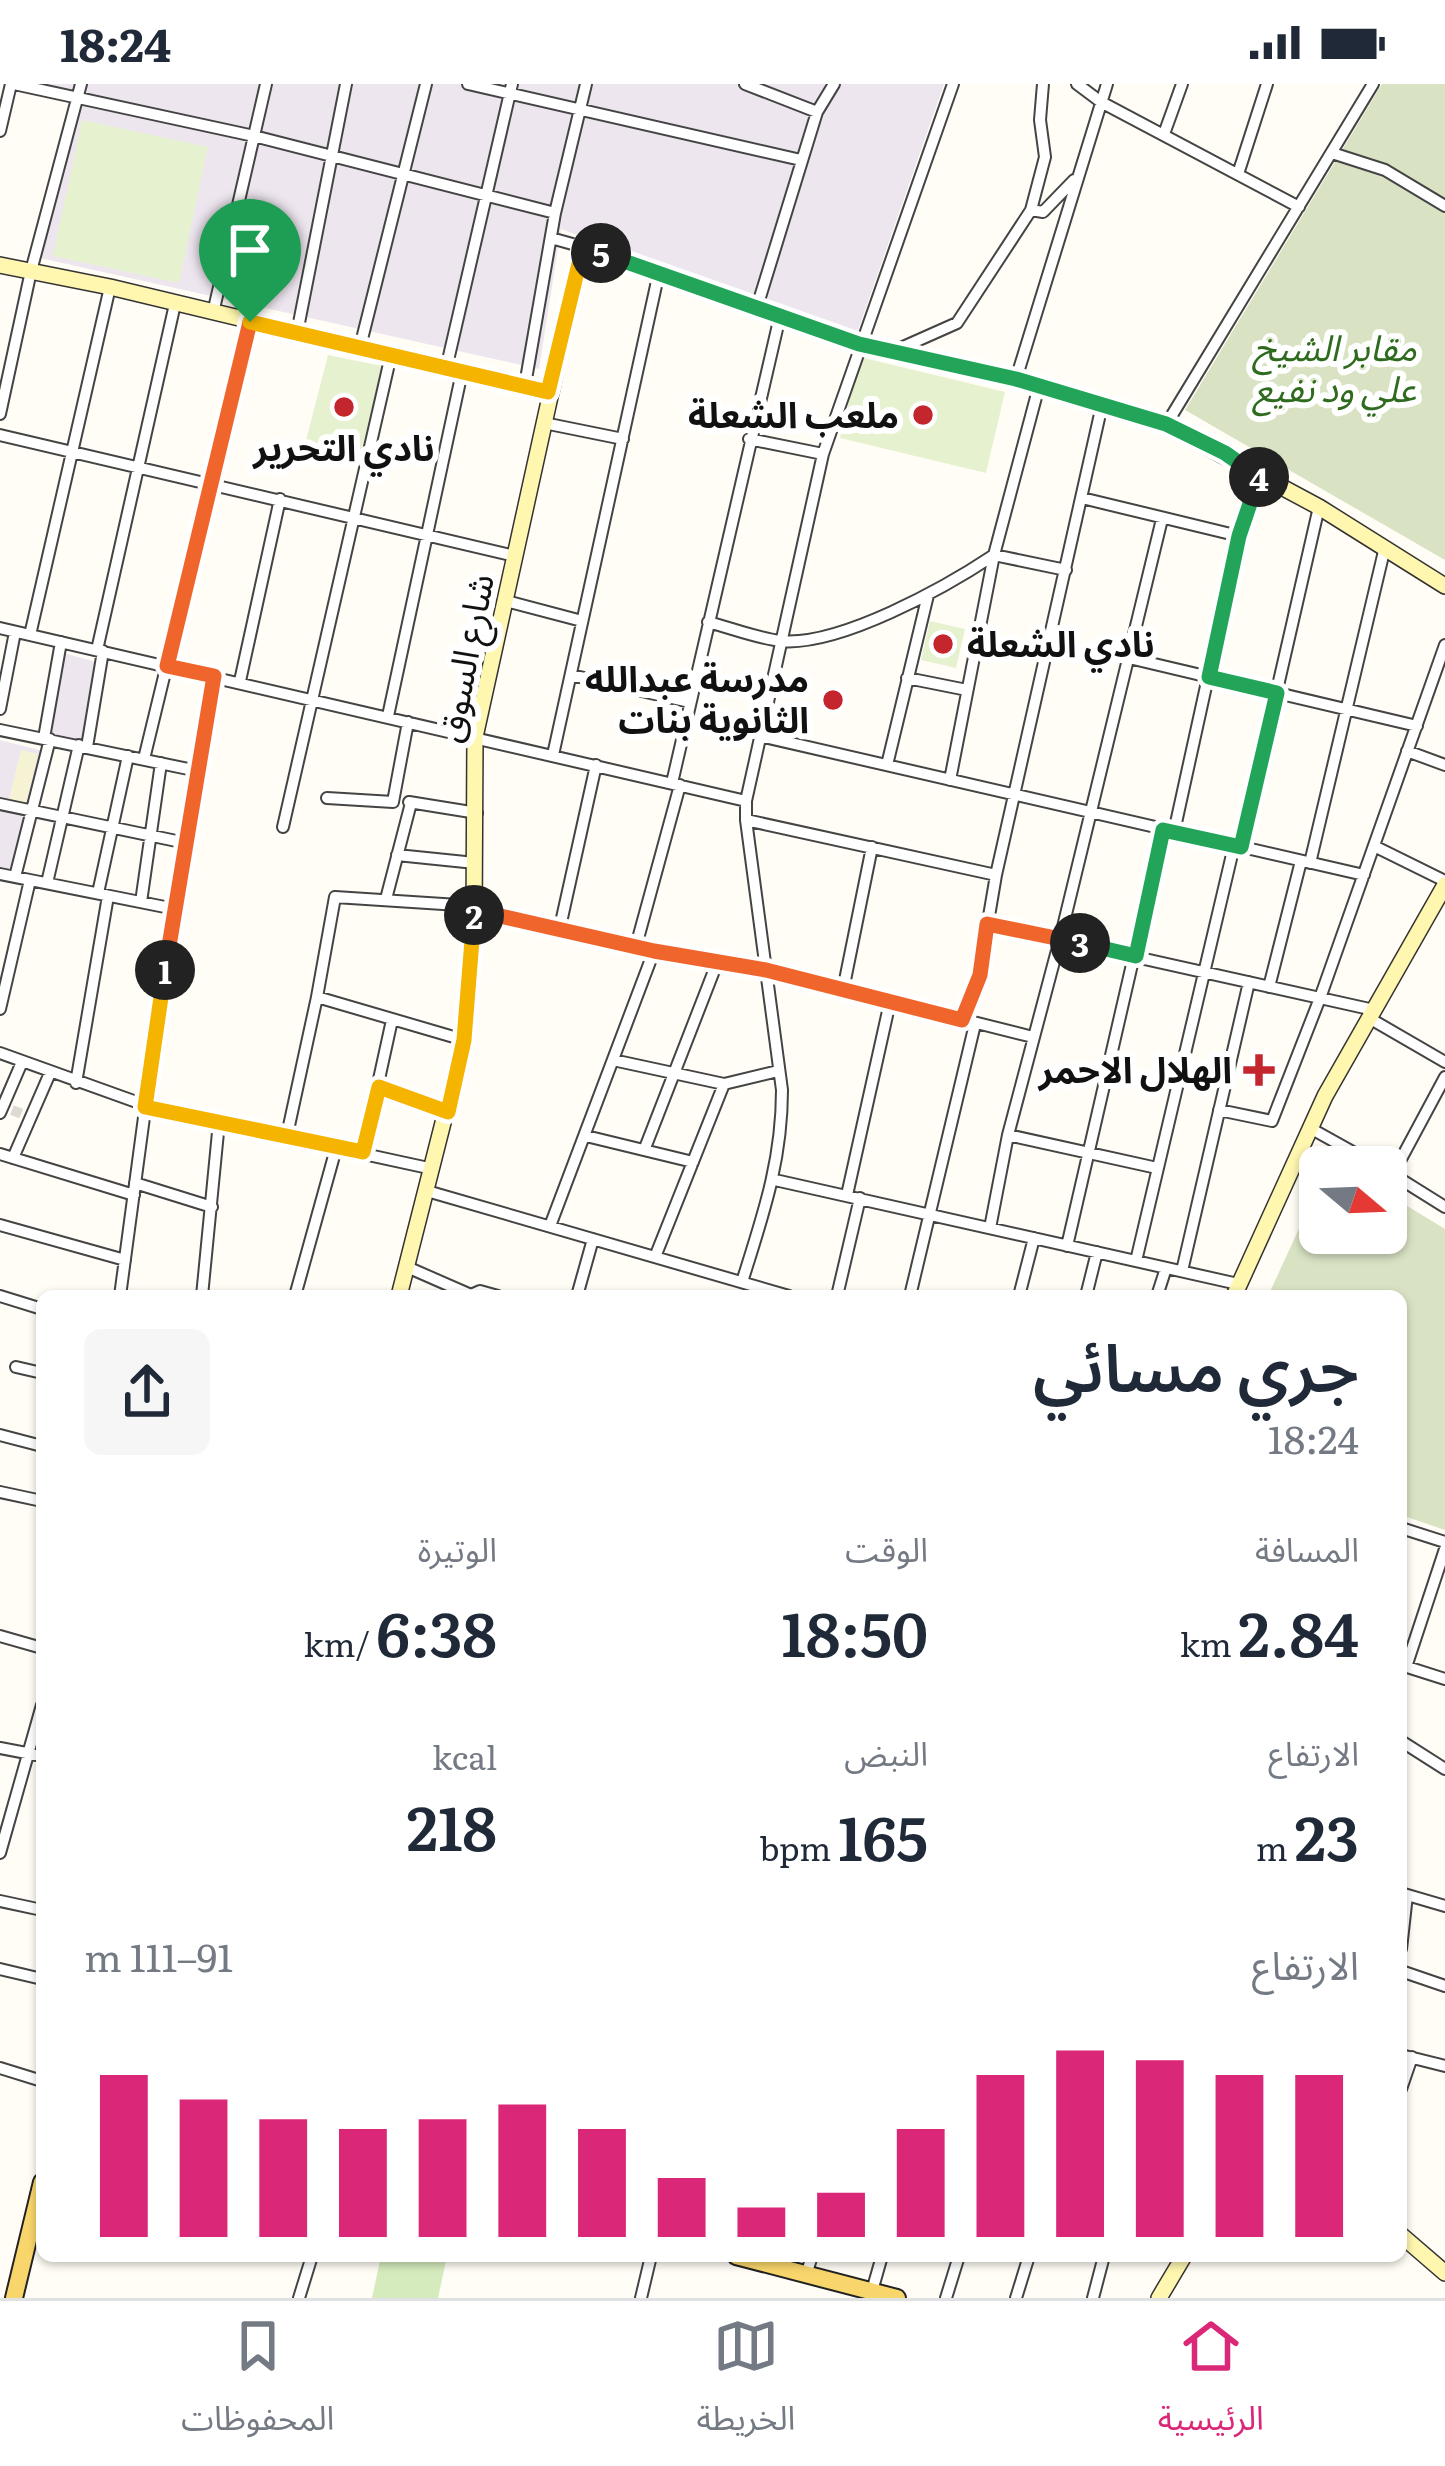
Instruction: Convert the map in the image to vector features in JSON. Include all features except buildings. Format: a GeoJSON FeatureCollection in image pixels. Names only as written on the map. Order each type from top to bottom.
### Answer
{"type":"FeatureCollection","features":[{"type":"Feature","properties":{"kind":"main road"},"geometry":{"type":"LineString","coordinates":[[14,2298],[36,2207]]}},
{"type":"Feature","properties":{"kind":"main road"},"geometry":{"type":"LineString","coordinates":[[759,2262],[897,2298]]}},
{"type":"Feature","properties":{"kind":"street"},"geometry":{"type":"LineString","coordinates":[[0,131],[13,84],[80,90],[555,213]]}},
{"type":"Feature","properties":{"kind":"street"},"geometry":{"type":"LineString","coordinates":[[213,313],[266,84]]}},
{"type":"Feature","properties":{"kind":"street"},"geometry":{"type":"LineString","coordinates":[[297,332],[346,84]]}},
{"type":"Feature","properties":{"kind":"street"},"geometry":{"type":"LineString","coordinates":[[360,346],[427,84]]}},
{"type":"Feature","properties":{"kind":"street"},"geometry":{"type":"LineString","coordinates":[[468,84],[511,89],[581,110],[802,160]]}},
{"type":"Feature","properties":{"kind":"street"},"geometry":{"type":"LineString","coordinates":[[525,385],[555,213],[586,84]]}},
{"type":"Feature","properties":{"kind":"street"},"geometry":{"type":"LineString","coordinates":[[746,84],[817,112]]}},
{"type":"Feature","properties":{"kind":"street"},"geometry":{"type":"LineString","coordinates":[[757,307],[817,112],[834,84]]}},
{"type":"Feature","properties":{"kind":"street"},"geometry":{"type":"LineString","coordinates":[[742,1282],[775,1180],[782,1133],[746,800],[823,454],[953,84]]}},
{"type":"Feature","properties":{"kind":"street"},"geometry":{"type":"LineString","coordinates":[[892,352],[957,322],[1031,210],[1045,157],[1040,120],[1043,84]]}},
{"type":"Feature","properties":{"kind":"street"},"geometry":{"type":"LineString","coordinates":[[1077,84],[1101,102],[1299,207]]}},
{"type":"Feature","properties":{"kind":"street"},"geometry":{"type":"LineString","coordinates":[[1016,379],[1107,84]]}},
{"type":"Feature","properties":{"kind":"street"},"geometry":{"type":"LineString","coordinates":[[1164,134],[1182,84]]}},
{"type":"Feature","properties":{"kind":"street"},"geometry":{"type":"LineString","coordinates":[[1238,174],[1267,84]]}},
{"type":"Feature","properties":{"kind":"street"},"geometry":{"type":"LineString","coordinates":[[1166,424],[1373,84]]}},
{"type":"Feature","properties":{"kind":"street"},"geometry":{"type":"LineString","coordinates":[[388,716],[428,536],[486,196],[511,89]]}},
{"type":"Feature","properties":{"kind":"street"},"geometry":{"type":"LineString","coordinates":[[0,414],[31,271],[80,90]]}},
{"type":"Feature","properties":{"kind":"street"},"geometry":{"type":"LineString","coordinates":[[1332,153],[1385,170],[1445,206]]}},
{"type":"Feature","properties":{"kind":"street"},"geometry":{"type":"LineString","coordinates":[[1031,210],[1043,212],[1079,175]]}},
{"type":"Feature","properties":{"kind":"street"},"geometry":{"type":"LineString","coordinates":[[551,238],[859,344],[1016,379],[1166,424],[1319,507],[1445,586]]}},
{"type":"Feature","properties":{"kind":"street","name":"شارع السوق"},"geometry":{"type":"LineString","coordinates":[[401,1290],[464,1040],[476,863],[475,737],[583,247]]}},
{"type":"Feature","properties":{"kind":"street"},"geometry":{"type":"LineString","coordinates":[[0,265],[548,392]]}},
{"type":"Feature","properties":{"kind":"street"},"geometry":{"type":"LineString","coordinates":[[553,755],[659,272]]}},
{"type":"Feature","properties":{"kind":"street"},"geometry":{"type":"LineString","coordinates":[[30,635],[110,287]]}},
{"type":"Feature","properties":{"kind":"street"},"geometry":{"type":"LineString","coordinates":[[46,883],[82,746],[137,467],[175,304]]}},
{"type":"Feature","properties":{"kind":"street"},"geometry":{"type":"LineString","coordinates":[[636,946],[780,316]]}},
{"type":"Feature","properties":{"kind":"street"},"geometry":{"type":"LineString","coordinates":[[144,759],[250,322]]}},
{"type":"Feature","properties":{"kind":"street"},"geometry":{"type":"LineString","coordinates":[[283,827],[391,355]]}},
{"type":"Feature","properties":{"kind":"street"},"geometry":{"type":"LineString","coordinates":[[950,780],[994,555],[1039,386]]}},
{"type":"Feature","properties":{"kind":"street"},"geometry":{"type":"LineString","coordinates":[[912,1290],[980,975],[995,875],[1102,405]]}},
{"type":"Feature","properties":{"kind":"street"},"geometry":{"type":"LineString","coordinates":[[544,423],[623,440]]}},
{"type":"Feature","properties":{"kind":"street"},"geometry":{"type":"LineString","coordinates":[[0,435],[515,556]]}},
{"type":"Feature","properties":{"kind":"street"},"geometry":{"type":"LineString","coordinates":[[749,439],[823,454]]}},
{"type":"Feature","properties":{"kind":"street"},"geometry":{"type":"LineString","coordinates":[[1067,1246],[1209,677],[1239,536],[1259,476]]}},
{"type":"Feature","properties":{"kind":"street"},"geometry":{"type":"LineString","coordinates":[[1082,498],[1239,536]]}},
{"type":"Feature","properties":{"kind":"street"},"geometry":{"type":"LineString","coordinates":[[240,682],[280,499]]}},
{"type":"Feature","properties":{"kind":"street"},"geometry":{"type":"LineString","coordinates":[[1136,1261],[1319,507]]}},
{"type":"Feature","properties":{"kind":"street"},"geometry":{"type":"LineString","coordinates":[[990,1228],[1008,1135],[1162,519]]}},
{"type":"Feature","properties":{"kind":"street"},"geometry":{"type":"LineString","coordinates":[[1269,986],[1306,862],[1385,547]]}},
{"type":"Feature","properties":{"kind":"street"},"geometry":{"type":"LineString","coordinates":[[708,622],[783,641],[826,634],[928,595],[994,555],[1066,570]]}},
{"type":"Feature","properties":{"kind":"street"},"geometry":{"type":"LineString","coordinates":[[887,765],[928,595]]}},
{"type":"Feature","properties":{"kind":"street"},"geometry":{"type":"LineString","coordinates":[[506,601],[582,621]]}},
{"type":"Feature","properties":{"kind":"street"},"geometry":{"type":"LineString","coordinates":[[0,628],[746,800]]}},
{"type":"Feature","properties":{"kind":"street"},"geometry":{"type":"LineString","coordinates":[[0,709],[15,632]]}},
{"type":"Feature","properties":{"kind":"street"},"geometry":{"type":"LineString","coordinates":[[14,877],[47,739],[61,642]]}},
{"type":"Feature","properties":{"kind":"street"},"geometry":{"type":"LineString","coordinates":[[1219,1110],[1272,1121],[1445,644]]}},
{"type":"Feature","properties":{"kind":"street"},"geometry":{"type":"LineString","coordinates":[[1129,658],[1417,726]]}},
{"type":"Feature","properties":{"kind":"street"},"geometry":{"type":"LineString","coordinates":[[571,675],[690,702]]}},
{"type":"Feature","properties":{"kind":"street"},"geometry":{"type":"LineString","coordinates":[[121,1290],[214,676]]}},
{"type":"Feature","properties":{"kind":"street"},"geometry":{"type":"LineString","coordinates":[[907,678],[967,690]]}},
{"type":"Feature","properties":{"kind":"street"},"geometry":{"type":"LineString","coordinates":[[394,800],[409,722]]}},
{"type":"Feature","properties":{"kind":"street"},"geometry":{"type":"LineString","coordinates":[[0,730],[198,770]]}},
{"type":"Feature","properties":{"kind":"street"},"geometry":{"type":"LineString","coordinates":[[760,736],[1364,874]]}},
{"type":"Feature","properties":{"kind":"street"},"geometry":{"type":"LineString","coordinates":[[1407,751],[1445,765]]}},
{"type":"Feature","properties":{"kind":"street"},"geometry":{"type":"LineString","coordinates":[[76,1083],[112,827],[128,756]]}},
{"type":"Feature","properties":{"kind":"street"},"geometry":{"type":"LineString","coordinates":[[141,902],[161,763]]}},
{"type":"Feature","properties":{"kind":"street"},"geometry":{"type":"LineString","coordinates":[[560,927],[596,765]]}},
{"type":"Feature","properties":{"kind":"street"},"geometry":{"type":"LineString","coordinates":[[328,798],[387,805],[394,800],[477,813]]}},
{"type":"Feature","properties":{"kind":"street"},"geometry":{"type":"LineString","coordinates":[[386,899],[411,802]]}},
{"type":"Feature","properties":{"kind":"street"},"geometry":{"type":"LineString","coordinates":[[0,804],[186,843]]}},
{"type":"Feature","properties":{"kind":"street"},"geometry":{"type":"LineString","coordinates":[[746,820],[995,875]]}},
{"type":"Feature","properties":{"kind":"street"},"geometry":{"type":"LineString","coordinates":[[775,1180],[1182,1271],[1236,1290],[1310,1128],[1445,883],[1374,845]]}},
{"type":"Feature","properties":{"kind":"street"},"geometry":{"type":"LineString","coordinates":[[843,990],[872,848]]}},
{"type":"Feature","properties":{"kind":"street"},"geometry":{"type":"LineString","coordinates":[[397,855],[476,863]]}},
{"type":"Feature","properties":{"kind":"street"},"geometry":{"type":"LineString","coordinates":[[0,874],[175,910]]}},
{"type":"Feature","properties":{"kind":"street"},"geometry":{"type":"LineString","coordinates":[[0,1010],[30,880]]}},
{"type":"Feature","properties":{"kind":"street"},"geometry":{"type":"LineString","coordinates":[[287,1135],[335,897],[474,908],[654,951],[766,970],[1034,1037]]}},
{"type":"Feature","properties":{"kind":"street"},"geometry":{"type":"LineString","coordinates":[[987,924],[1320,998],[1371,1014],[1445,1062]]}},
{"type":"Feature","properties":{"kind":"street"},"geometry":{"type":"LineString","coordinates":[[550,1226],[654,951]]}},
{"type":"Feature","properties":{"kind":"street"},"geometry":{"type":"LineString","coordinates":[[645,1148],[717,963]]}},
{"type":"Feature","properties":{"kind":"street"},"geometry":{"type":"LineString","coordinates":[[1182,1271],[1249,982]]}},
{"type":"Feature","properties":{"kind":"street"},"geometry":{"type":"LineString","coordinates":[[317,997],[464,1040]]}},
{"type":"Feature","properties":{"kind":"street"},"geometry":{"type":"LineString","coordinates":[[838,1290],[890,1002]]}},
{"type":"Feature","properties":{"kind":"street"},"geometry":{"type":"LineString","coordinates":[[363,1152],[392,1020]]}},
{"type":"Feature","properties":{"kind":"street"},"geometry":{"type":"LineString","coordinates":[[0,1054],[145,1107],[433,1169]]}},
{"type":"Feature","properties":{"kind":"street"},"geometry":{"type":"LineString","coordinates":[[614,1060],[724,1084],[778,1071]]}},
{"type":"Feature","properties":{"kind":"street"},"geometry":{"type":"LineString","coordinates":[[22,1062],[7,1156],[212,1207]]}},
{"type":"Feature","properties":{"kind":"street"},"geometry":{"type":"LineString","coordinates":[[11,1111],[50,1073]]}},
{"type":"Feature","properties":{"kind":"street"},"geometry":{"type":"LineString","coordinates":[[1401,1146],[1445,1077]]}},
{"type":"Feature","properties":{"kind":"street"},"geometry":{"type":"LineString","coordinates":[[655,1257],[724,1084]]}},
{"type":"Feature","properties":{"kind":"street"},"geometry":{"type":"LineString","coordinates":[[379,1087],[448,1112]]}},
{"type":"Feature","properties":{"kind":"street"},"geometry":{"type":"LineString","coordinates":[[203,1290],[219,1122]]}},
{"type":"Feature","properties":{"kind":"street"},"geometry":{"type":"LineString","coordinates":[[1310,1128],[1343,1146]]}},
{"type":"Feature","properties":{"kind":"street"},"geometry":{"type":"LineString","coordinates":[[1008,1135],[1157,1168]]}},
{"type":"Feature","properties":{"kind":"street"},"geometry":{"type":"LineString","coordinates":[[586,1136],[693,1162]]}},
{"type":"Feature","properties":{"kind":"street"},"geometry":{"type":"LineString","coordinates":[[297,1290],[337,1145]]}},
{"type":"Feature","properties":{"kind":"street"},"geometry":{"type":"LineString","coordinates":[[1407,1183],[1445,1207]]}},
{"type":"Feature","properties":{"kind":"street"},"geometry":{"type":"LineString","coordinates":[[427,1191],[742,1282],[754,1290]]}},
{"type":"Feature","properties":{"kind":"street"},"geometry":{"type":"LineString","coordinates":[[0,1226],[125,1260]]}},
{"type":"Feature","properties":{"kind":"street"},"geometry":{"type":"LineString","coordinates":[[579,1290],[592,1238]]}},
{"type":"Feature","properties":{"kind":"street"},"geometry":{"type":"LineString","coordinates":[[1021,1290],[1034,1238]]}},
{"type":"Feature","properties":{"kind":"street"},"geometry":{"type":"LineString","coordinates":[[1088,1290],[1097,1252]]}},
{"type":"Feature","properties":{"kind":"street"},"geometry":{"type":"LineString","coordinates":[[407,1267],[460,1290]]}},
{"type":"Feature","properties":{"kind":"street"},"geometry":{"type":"LineString","coordinates":[[1159,1290],[1166,1268]]}},
{"type":"Feature","properties":{"kind":"street"},"geometry":{"type":"LineString","coordinates":[[0,1297],[36,1307]]}},
{"type":"Feature","properties":{"kind":"street"},"geometry":{"type":"LineString","coordinates":[[16,1366],[36,1369]]}},
{"type":"Feature","properties":{"kind":"street"},"geometry":{"type":"LineString","coordinates":[[0,1435],[36,1444]]}},
{"type":"Feature","properties":{"kind":"street"},"geometry":{"type":"LineString","coordinates":[[0,1492],[36,1500]]}},
{"type":"Feature","properties":{"kind":"street"},"geometry":{"type":"LineString","coordinates":[[1407,1530],[1445,1545],[1407,1654]]}},
{"type":"Feature","properties":{"kind":"street"},"geometry":{"type":"LineString","coordinates":[[0,1636],[36,1646]]}},
{"type":"Feature","properties":{"kind":"street"},"geometry":{"type":"LineString","coordinates":[[1407,1667],[1445,1679]]}},
{"type":"Feature","properties":{"kind":"street"},"geometry":{"type":"LineString","coordinates":[[1407,1745],[1445,1769]]}},
{"type":"Feature","properties":{"kind":"street"},"geometry":{"type":"LineString","coordinates":[[0,1748],[36,1755],[0,1853]]}},
{"type":"Feature","properties":{"kind":"street"},"geometry":{"type":"LineString","coordinates":[[1407,1895],[1445,1906]]}},
{"type":"Feature","properties":{"kind":"street"},"geometry":{"type":"LineString","coordinates":[[0,1901],[36,1909]]}},
{"type":"Feature","properties":{"kind":"street"},"geometry":{"type":"LineString","coordinates":[[0,1969],[36,1978]]}},
{"type":"Feature","properties":{"kind":"street"},"geometry":{"type":"LineString","coordinates":[[1407,1973],[1445,1986]]}},
{"type":"Feature","properties":{"kind":"street"},"geometry":{"type":"LineString","coordinates":[[1407,2056],[1445,2066]]}},
{"type":"Feature","properties":{"kind":"street"},"geometry":{"type":"LineString","coordinates":[[0,2068],[36,2079]]}},
{"type":"Feature","properties":{"kind":"street"},"geometry":{"type":"LineString","coordinates":[[1407,2240],[1445,2273]]}},
{"type":"Feature","properties":{"kind":"street"},"geometry":{"type":"LineString","coordinates":[[299,2298],[311,2262]]}},
{"type":"Feature","properties":{"kind":"street"},"geometry":{"type":"LineString","coordinates":[[650,2262],[643,2293],[661,2298]]}},
{"type":"Feature","properties":{"kind":"street"},"geometry":{"type":"LineString","coordinates":[[806,2275],[810,2262]]}},
{"type":"Feature","properties":{"kind":"street"},"geometry":{"type":"LineString","coordinates":[[872,2291],[880,2262]]}},
{"type":"Feature","properties":{"kind":"street"},"geometry":{"type":"LineString","coordinates":[[946,2298],[957,2262]]}},
{"type":"Feature","properties":{"kind":"street"},"geometry":{"type":"LineString","coordinates":[[1016,2298],[1027,2262]]}},
{"type":"Feature","properties":{"kind":"street"},"geometry":{"type":"LineString","coordinates":[[1093,2298],[1102,2262]]}},
{"type":"Feature","properties":{"kind":"street"},"geometry":{"type":"LineString","coordinates":[[1159,2298],[1180,2262]]}},
{"type":"Feature","properties":{"kind":"shaded area"},"geometry":{"type":"Polygon","coordinates":[[[39,84],[944,84],[856,336],[561,229],[539,369],[40,258],[80,93],[39,84]]]}},
{"type":"Feature","properties":{"kind":"shaded area"},"geometry":{"type":"Polygon","coordinates":[[[63,653],[100,663],[84,742],[48,733],[63,653]]]}},
{"type":"Feature","properties":{"kind":"shaded area"},"geometry":{"type":"Polygon","coordinates":[[[0,740],[43,751],[29,807],[0,800],[0,740]]]}},
{"type":"Feature","properties":{"kind":"shaded area"},"geometry":{"type":"Polygon","coordinates":[[[21,750],[38,754],[26,803],[9,799],[21,750]]]}},
{"type":"Feature","properties":{"kind":"shaded area"},"geometry":{"type":"Polygon","coordinates":[[[0,808],[28,813],[12,873],[0,871],[0,808]]]}},
{"type":"Feature","properties":{"kind":"green space","name":"مقابر الشيخ علي ود نفيع"},"geometry":{"type":"Polygon","coordinates":[[[1382,84],[1445,84],[1445,560],[1185,410],[1382,84]]]}},
{"type":"Feature","properties":{"kind":"green space"},"geometry":{"type":"Polygon","coordinates":[[[82,120],[208,147],[179,283],[53,256],[82,120]]]}},
{"type":"Feature","properties":{"kind":"green space","name":"نادي التحرير"},"geometry":{"type":"Polygon","coordinates":[[[328,355],[382,366],[359,461],[304,448],[328,355]]]}},
{"type":"Feature","properties":{"kind":"green space","name":"ملعب الشعلة"},"geometry":{"type":"Polygon","coordinates":[[[860,357],[1005,392],[986,473],[840,438],[860,357]]]}},
{"type":"Feature","properties":{"kind":"green space","name":"نادي الشعلة"},"geometry":{"type":"Polygon","coordinates":[[[930,621],[965,629],[956,668],[921,660],[930,621]]]}},
{"type":"Feature","properties":{"kind":"green space"},"geometry":{"type":"Polygon","coordinates":[[[1407,1206],[1445,1229],[1445,1530],[1407,1517],[1407,1290],[1271,1290],[1299,1229],[1299,1254],[1407,1254],[1407,1206]]]}},
{"type":"Feature","properties":{"kind":"green space"},"geometry":{"type":"Polygon","coordinates":[[[380,2262],[446,2262],[438,2298],[372,2298],[380,2262]]]}},
{"type":"Feature","properties":{"kind":"tunnel"},"geometry":{"type":"LineString","coordinates":[[12,1110],[22,1114]]}},
{"type":"Feature","properties":{"kind":"place","name":"نادي التحرير"},"geometry":{"type":"Point","coordinates":[344,407]}},
{"type":"Feature","properties":{"kind":"place","name":"ملعب الشعلة"},"geometry":{"type":"Point","coordinates":[923,415]}},
{"type":"Feature","properties":{"kind":"place","name":"نادي الشعلة"},"geometry":{"type":"Point","coordinates":[943,644]}},
{"type":"Feature","properties":{"kind":"place","name":"مدرسة عبدالله الثانوية بنات"},"geometry":{"type":"Point","coordinates":[833,700]}},
{"type":"Feature","properties":{"kind":"place","name":"الهلال الاحمر"},"geometry":{"type":"Point","coordinates":[1259,1070]}},
{"type":"Feature","properties":{"kind":"route"},"geometry":{"type":"LineString","coordinates":[[583,247],[859,344],[1016,379],[1166,424],[1225,453],[1259,476],[1239,536],[1209,677],[1277,693],[1241,847],[1163,830],[1136,956],[987,924],[980,975],[962,1020],[766,970],[654,951],[474,910],[464,1040],[448,1112],[379,1087],[363,1152],[145,1107],[214,676],[167,666],[250,322],[548,392],[583,247]]}}]}
